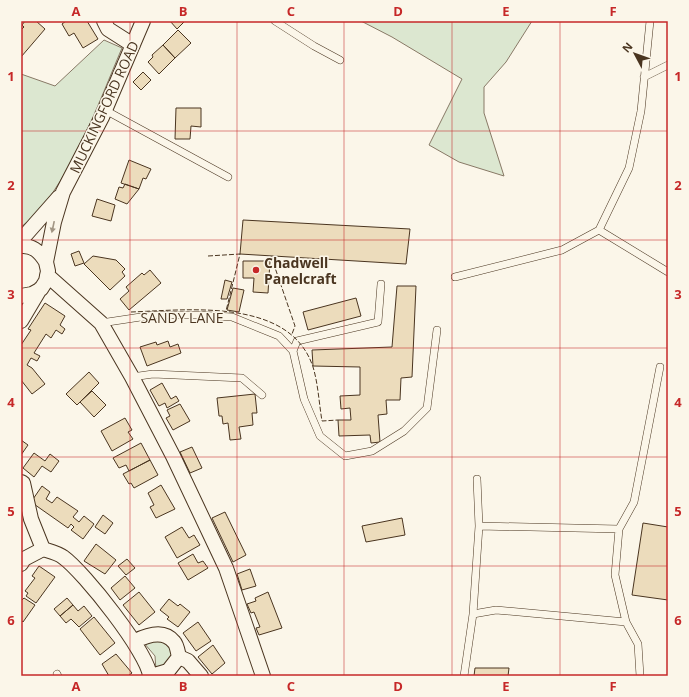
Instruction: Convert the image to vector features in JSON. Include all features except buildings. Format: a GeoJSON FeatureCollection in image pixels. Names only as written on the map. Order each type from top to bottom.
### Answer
{"type":"FeatureCollection","features":[{"type":"Feature","properties":{"kind":"street"},"geometry":{"type":"LineString","coordinates":[[104,21],[108,29],[133,45]]}},
{"type":"Feature","properties":{"kind":"street","name":"MUCKINGFORD ROAD"},"geometry":{"type":"LineString","coordinates":[[21,321],[46,281],[54,222],[63,192],[105,110],[143,21]]}},
{"type":"Feature","properties":{"kind":"street","name":"MUCKINGFORD ROAD"},"geometry":{"type":"LineString","coordinates":[[21,240],[63,192]]}},
{"type":"Feature","properties":{"kind":"street"},"geometry":{"type":"LineString","coordinates":[[21,246],[34,248],[41,253],[47,269],[101,323],[132,377],[173,456],[226,568],[263,676]]}},
{"type":"Feature","properties":{"kind":"street"},"geometry":{"type":"LineString","coordinates":[[21,296],[32,294],[41,288]]}},
{"type":"Feature","properties":{"kind":"street"},"geometry":{"type":"LineString","coordinates":[[21,482],[23,483],[31,519],[43,549],[63,556],[85,578],[134,641],[149,668],[150,676],[168,671],[179,658]]}},
{"type":"Feature","properties":{"kind":"street"},"geometry":{"type":"LineString","coordinates":[[21,564],[24,560],[43,549]]}},
{"type":"Feature","properties":{"kind":"street"},"geometry":{"type":"LineString","coordinates":[[134,641],[148,635],[162,634],[174,642],[179,658]]}},
{"type":"Feature","properties":{"kind":"street"},"geometry":{"type":"LineString","coordinates":[[179,658],[188,661],[201,676]]}},
{"type":"Feature","properties":{"kind":"lane"},"geometry":{"type":"LineString","coordinates":[[275,21],[314,46],[340,60]]}},
{"type":"Feature","properties":{"kind":"lane"},"geometry":{"type":"LineString","coordinates":[[455,277],[562,250],[599,230],[629,168],[640,111],[650,21]]}},
{"type":"Feature","properties":{"kind":"lane"},"geometry":{"type":"LineString","coordinates":[[644,77],[668,65]]}},
{"type":"Feature","properties":{"kind":"lane"},"geometry":{"type":"LineString","coordinates":[[105,110],[228,177]]}},
{"type":"Feature","properties":{"kind":"lane"},"geometry":{"type":"LineString","coordinates":[[599,230],[668,272]]}},
{"type":"Feature","properties":{"kind":"lane"},"geometry":{"type":"LineString","coordinates":[[292,351],[297,341],[378,322],[381,284]]}},
{"type":"Feature","properties":{"kind":"lane","name":"SANDY LANE"},"geometry":{"type":"LineString","coordinates":[[101,323],[154,315],[199,314],[232,318],[279,336],[292,351],[304,398],[320,436],[345,456],[372,451],[404,431],[427,408],[436,330]]}},
{"type":"Feature","properties":{"kind":"lane"},"geometry":{"type":"LineString","coordinates":[[640,676],[638,644],[626,622],[615,575],[619,529],[634,502],[660,367]]}},
{"type":"Feature","properties":{"kind":"lane"},"geometry":{"type":"LineString","coordinates":[[132,377],[152,374],[242,378],[262,395]]}},
{"type":"Feature","properties":{"kind":"lane"},"geometry":{"type":"LineString","coordinates":[[464,676],[473,614],[479,526],[477,479]]}},
{"type":"Feature","properties":{"kind":"lane"},"geometry":{"type":"LineString","coordinates":[[479,526],[619,529]]}},
{"type":"Feature","properties":{"kind":"lane"},"geometry":{"type":"LineString","coordinates":[[473,614],[496,610],[626,622]]}},
{"type":"Feature","properties":{"kind":"green space"},"geometry":{"type":"Polygon","coordinates":[[[361,21],[532,21],[506,62],[484,87],[484,113],[504,176],[459,162],[429,145],[462,79],[392,37],[361,21]]]}},
{"type":"Feature","properties":{"kind":"green space"},"geometry":{"type":"Polygon","coordinates":[[[104,40],[122,48],[92,119],[67,170],[53,193],[37,212],[21,227],[21,74],[55,86],[104,40]]]}},
{"type":"Feature","properties":{"kind":"green space"},"geometry":{"type":"Polygon","coordinates":[[[158,640],[170,647],[173,660],[156,670],[155,656],[144,643],[158,640]]]}},
{"type":"Feature","properties":{"kind":"fence"},"geometry":{"type":"LineString","coordinates":[[208,256],[240,254],[226,311]]}},
{"type":"Feature","properties":{"kind":"fence"},"geometry":{"type":"LineString","coordinates":[[271,256],[295,326],[292,334]]}},
{"type":"Feature","properties":{"kind":"fence"},"geometry":{"type":"LineString","coordinates":[[131,312],[180,310],[234,312],[260,318],[283,329],[301,344],[313,367],[322,421],[338,420]]}},
{"type":"Feature","properties":{"kind":"place","name":"Chadwell Panelcraft"},"geometry":{"type":"Point","coordinates":[256,270]}}]}
